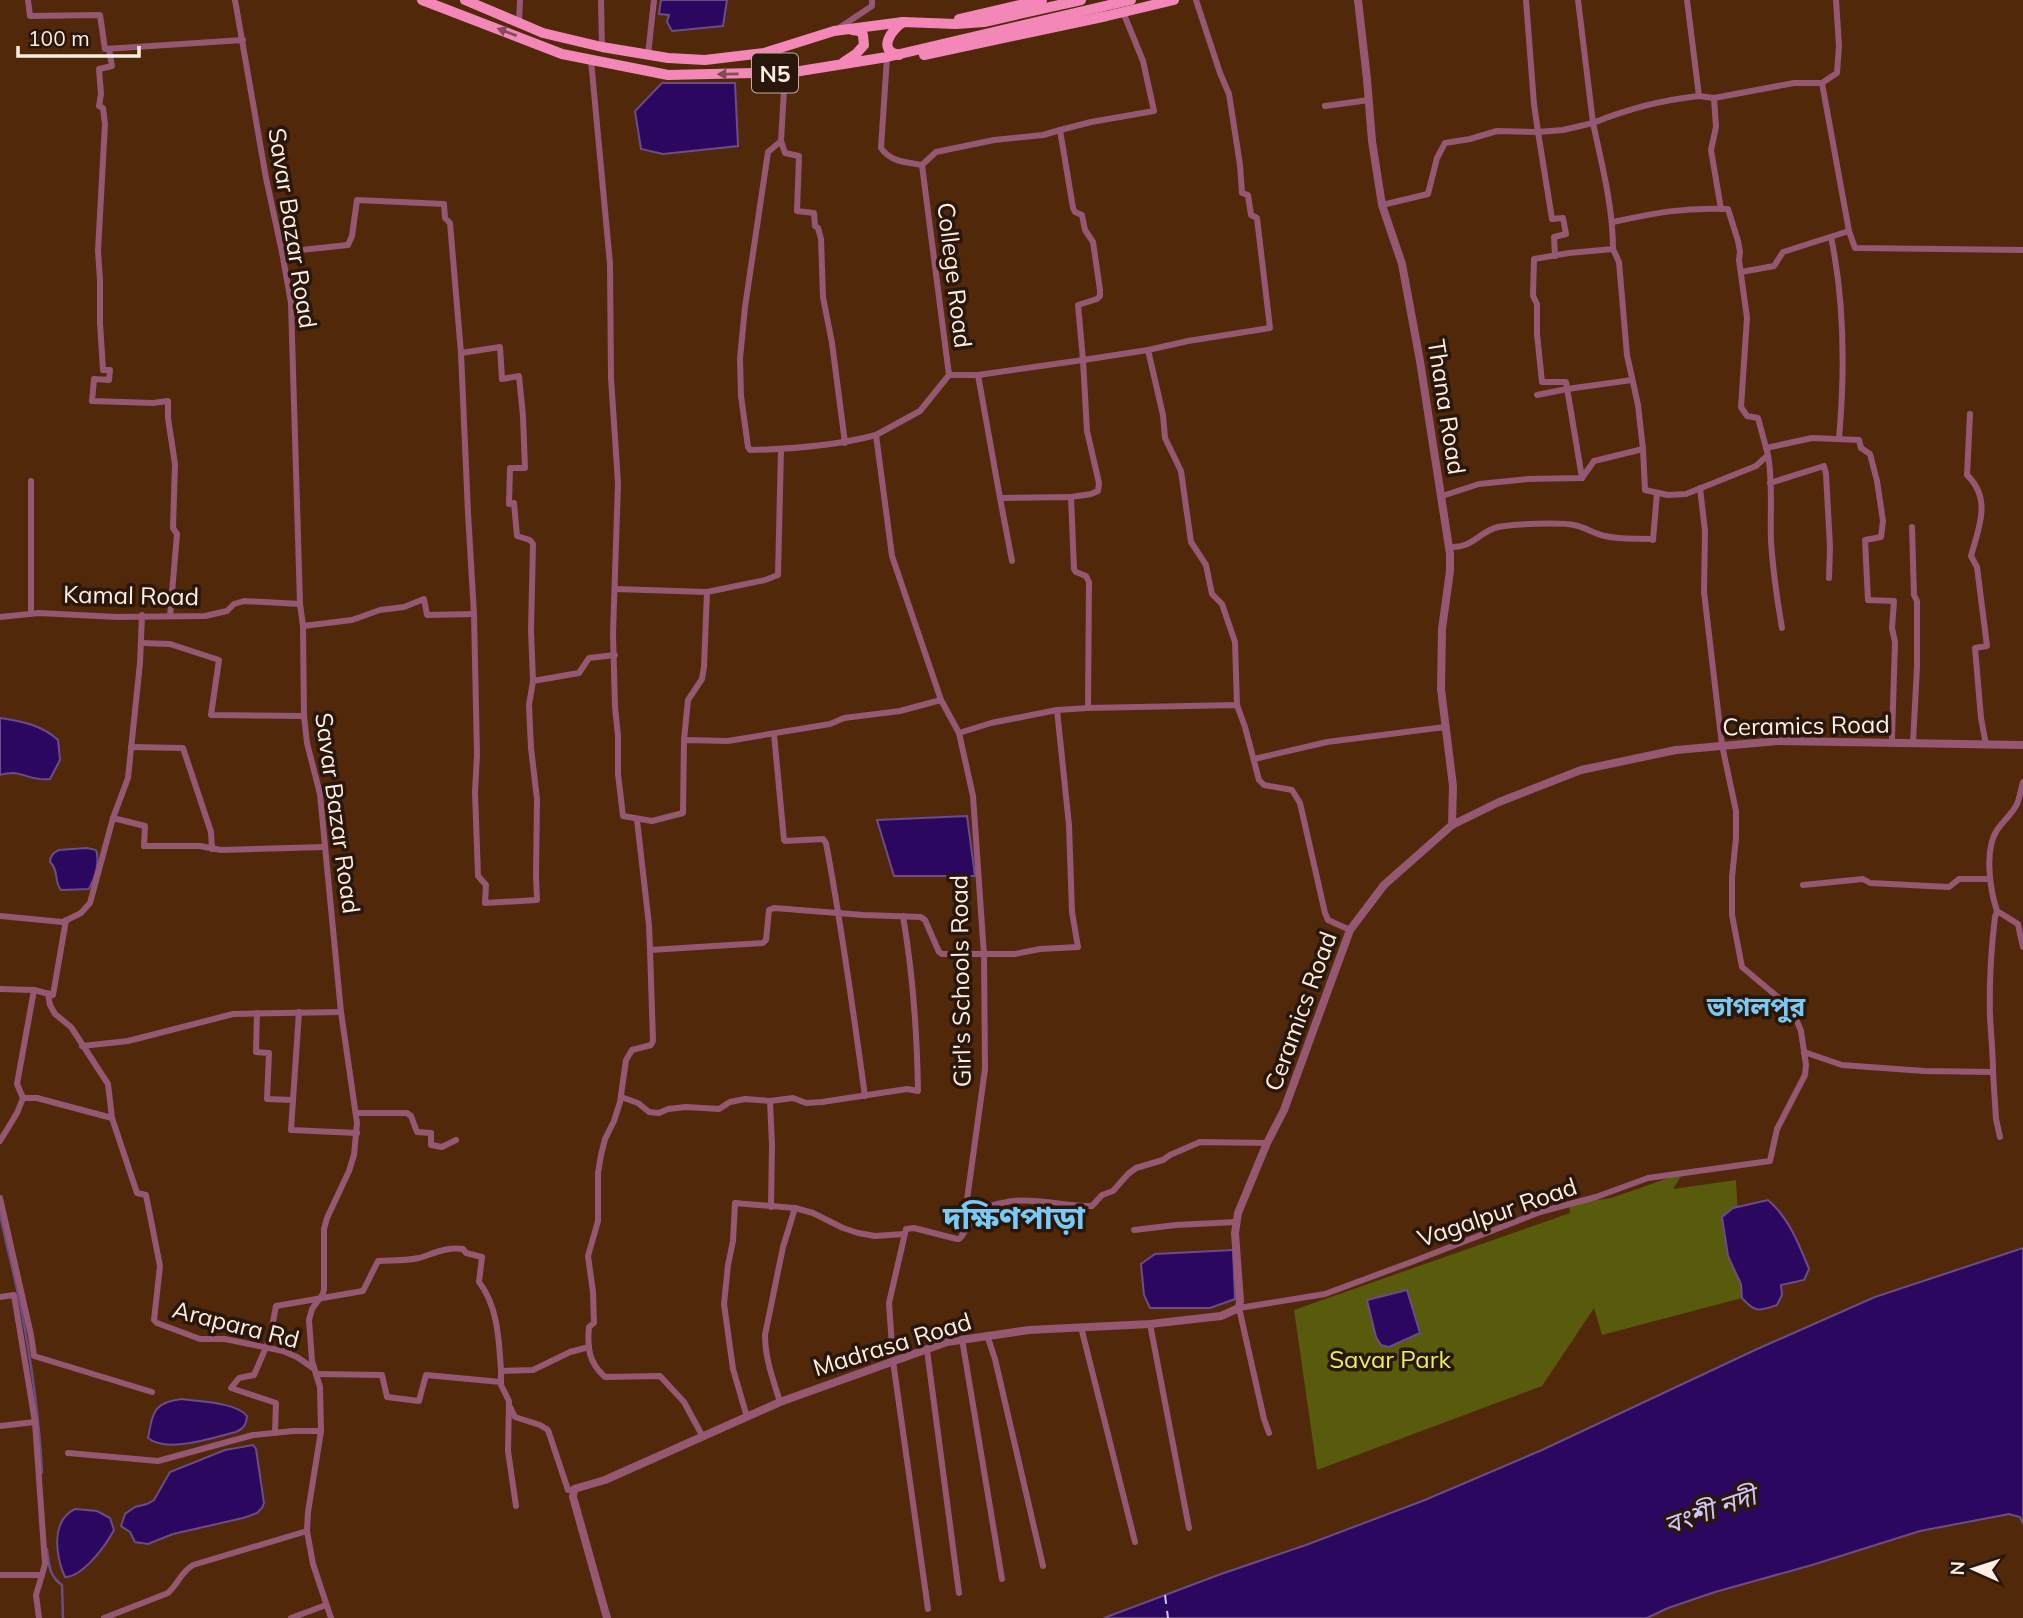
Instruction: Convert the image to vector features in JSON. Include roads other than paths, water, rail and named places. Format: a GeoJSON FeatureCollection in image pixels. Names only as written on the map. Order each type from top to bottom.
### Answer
{"type":"FeatureCollection","features":[{"type":"Feature","properties":{"kind":"highway","name":"N5"},"geometry":{"type":"LineString","coordinates":[[422,0],[562,54],[668,75],[785,73],[839,65],[903,54],[1131,0]]}},
{"type":"Feature","properties":{"kind":"highway"},"geometry":{"type":"LineString","coordinates":[[939,23],[1042,0]]}},
{"type":"Feature","properties":{"kind":"highway","name":"N5"},"geometry":{"type":"LineString","coordinates":[[473,1],[485,9],[543,33],[648,55],[705,60],[747,56],[780,49],[834,30],[903,22],[984,22],[1081,0]]}},
{"type":"Feature","properties":{"kind":"highway"},"geometry":{"type":"LineString","coordinates":[[903,22],[894,29],[888,39],[889,49],[893,53],[929,55],[1174,0]]}},
{"type":"Feature","properties":{"kind":"highway"},"geometry":{"type":"LineString","coordinates":[[839,65],[864,45],[860,31],[846,29]]}},
{"type":"Feature","properties":{"kind":"street"},"geometry":{"type":"LineString","coordinates":[[29,0],[30,16],[100,15],[105,49],[243,40]]}},
{"type":"Feature","properties":{"kind":"street","name":"Savar Bazar Road"},"geometry":{"type":"LineString","coordinates":[[235,0],[291,303],[304,716],[307,743],[320,794],[341,1012],[357,1113],[354,1155],[324,1229],[323,1294],[316,1301],[309,1320],[310,1347],[321,1401],[321,1431],[307,1531],[313,1564],[331,1618]]}},
{"type":"Feature","properties":{"kind":"street"},"geometry":{"type":"LineString","coordinates":[[519,23],[520,0]]}},
{"type":"Feature","properties":{"kind":"street"},"geometry":{"type":"LineString","coordinates":[[601,0],[601,47]]}},
{"type":"Feature","properties":{"kind":"street"},"geometry":{"type":"LineString","coordinates":[[648,55],[654,0]]}},
{"type":"Feature","properties":{"kind":"street"},"geometry":{"type":"LineString","coordinates":[[834,30],[872,6],[872,0]]}},
{"type":"Feature","properties":{"kind":"street"},"geometry":{"type":"LineString","coordinates":[[978,375],[1149,350],[1270,328],[1257,218],[1251,215],[1248,195],[1242,193],[1229,94],[1196,0]]}},
{"type":"Feature","properties":{"kind":"street","name":"Thana Road"},"geometry":{"type":"LineString","coordinates":[[1358,0],[1372,141],[1382,205],[1402,264],[1450,547],[1450,571],[1441,629],[1441,689],[1453,786],[1452,825]]}},
{"type":"Feature","properties":{"kind":"street"},"geometry":{"type":"LineString","coordinates":[[1526,0],[1534,104],[1552,219],[1563,218],[1566,234],[1554,237],[1555,256]]}},
{"type":"Feature","properties":{"kind":"street"},"geometry":{"type":"LineString","coordinates":[[1578,0],[1593,124],[1612,222],[1613,249],[1619,262],[1627,355],[1638,405],[1643,449],[1645,491],[1686,494],[1756,466],[1767,452],[1812,438],[1859,440],[1861,448],[1870,454],[1883,521],[1881,537],[1865,540],[1868,600],[1894,601],[1893,743]]}},
{"type":"Feature","properties":{"kind":"street"},"geometry":{"type":"LineString","coordinates":[[1687,0],[1699,96]]}},
{"type":"Feature","properties":{"kind":"street"},"geometry":{"type":"LineString","coordinates":[[1382,205],[1428,194],[1437,158],[1445,143],[1497,131],[1563,130],[1593,124],[1633,109],[1682,98],[1714,98],[1794,83],[1822,83],[1837,73],[1839,46],[1836,0]]}},
{"type":"Feature","properties":{"kind":"street"},"geometry":{"type":"LineString","coordinates":[[887,57],[881,148],[887,156],[895,160],[922,165],[936,152],[994,140],[1043,135],[1091,122],[1154,111],[1143,61],[1123,12]]}},
{"type":"Feature","properties":{"kind":"street"},"geometry":{"type":"LineString","coordinates":[[109,49],[113,66],[99,69],[99,106],[103,108],[105,124],[98,251],[101,356],[103,370],[110,370],[109,380],[94,379],[92,401],[168,401],[175,464],[173,528],[177,534],[170,616]]}},
{"type":"Feature","properties":{"kind":"street"},"geometry":{"type":"LineString","coordinates":[[591,60],[610,264],[611,378],[618,483],[615,707],[623,816],[652,821],[683,813],[684,740],[688,700],[702,680],[707,592]]}},
{"type":"Feature","properties":{"kind":"street"},"geometry":{"type":"LineString","coordinates":[[785,73],[781,141],[785,153],[799,156],[797,211],[814,214],[815,226],[821,239],[822,297],[832,344],[845,443]]}},
{"type":"Feature","properties":{"kind":"street"},"geometry":{"type":"LineString","coordinates":[[1822,83],[1849,231],[1855,248],[2023,250]]}},
{"type":"Feature","properties":{"kind":"street"},"geometry":{"type":"LineString","coordinates":[[1714,98],[1716,127],[1711,150],[1721,209]]}},
{"type":"Feature","properties":{"kind":"street"},"geometry":{"type":"LineString","coordinates":[[1325,106],[1369,100]]}},
{"type":"Feature","properties":{"kind":"street"},"geometry":{"type":"LineString","coordinates":[[1000,498],[1071,496],[1098,491],[1099,483],[1087,431],[1079,305],[1097,299],[1100,290],[1093,242],[1085,230],[1082,215],[1073,208],[1060,130]]}},
{"type":"Feature","properties":{"kind":"street"},"geometry":{"type":"LineString","coordinates":[[781,141],[768,152],[744,307],[740,359],[741,396],[750,450],[845,443],[876,435],[920,411],[949,375]]}},
{"type":"Feature","properties":{"kind":"street","name":"College Road"},"geometry":{"type":"LineString","coordinates":[[922,165],[949,375],[978,375],[1012,561]]}},
{"type":"Feature","properties":{"kind":"street"},"geometry":{"type":"LineString","coordinates":[[282,252],[348,246],[357,200],[444,204],[444,218],[450,223],[461,353],[474,614],[478,876],[486,886],[485,902],[537,900],[537,799],[529,705],[533,681],[533,544],[530,540],[517,536],[514,503],[509,504],[510,468],[525,468],[519,376],[502,379],[499,347],[461,353]]}},
{"type":"Feature","properties":{"kind":"street"},"geometry":{"type":"LineString","coordinates":[[1612,222],[1668,210],[1728,209],[1738,241],[1747,318],[1741,407],[1747,416],[1758,418],[1767,452],[1773,564],[1782,628]]}},
{"type":"Feature","properties":{"kind":"street"},"geometry":{"type":"LineString","coordinates":[[1741,272],[1774,266],[1783,252],[1849,231]]}},
{"type":"Feature","properties":{"kind":"street"},"geometry":{"type":"LineString","coordinates":[[1831,237],[1838,271],[1842,321],[1843,392],[1839,438]]}},
{"type":"Feature","properties":{"kind":"street"},"geometry":{"type":"LineString","coordinates":[[1582,478],[1566,382],[1542,382],[1536,304],[1533,296],[1534,260],[1613,249]]}},
{"type":"Feature","properties":{"kind":"street"},"geometry":{"type":"LineString","coordinates":[[1149,350],[1163,415],[1165,438],[1181,471],[1191,542],[1206,565],[1212,594],[1222,604],[1235,642],[1237,705],[1259,780],[1264,785],[1292,790],[1300,803],[1325,913],[1328,920],[1350,930]]}},
{"type":"Feature","properties":{"kind":"street"},"geometry":{"type":"LineString","coordinates":[[1537,395],[1632,380]]}},
{"type":"Feature","properties":{"kind":"street"},"geometry":{"type":"LineString","coordinates":[[1970,414],[1967,475],[1976,484],[1982,516],[1972,556],[1977,567],[1987,646],[1975,648],[1986,745]]}},
{"type":"Feature","properties":{"kind":"street","name":"Girl's Schools Road"},"geometry":{"type":"LineString","coordinates":[[876,435],[892,556],[941,699],[959,733],[973,796],[984,955],[985,1069],[961,1236]]}},
{"type":"Feature","properties":{"kind":"street"},"geometry":{"type":"LineString","coordinates":[[615,589],[707,592],[778,575],[781,449]]}},
{"type":"Feature","properties":{"kind":"street"},"geometry":{"type":"LineString","coordinates":[[1582,478],[1594,461],[1643,449]]}},
{"type":"Feature","properties":{"kind":"street"},"geometry":{"type":"LineString","coordinates":[[1770,483],[1824,466],[1830,547],[1829,578]]}},
{"type":"Feature","properties":{"kind":"street"},"geometry":{"type":"LineString","coordinates":[[1442,496],[1479,484],[1528,479],[1582,478]]}},
{"type":"Feature","properties":{"kind":"street"},"geometry":{"type":"LineString","coordinates":[[31,481],[31,613]]}},
{"type":"Feature","properties":{"kind":"street"},"geometry":{"type":"LineString","coordinates":[[1700,488],[1705,531],[1704,592],[1722,745],[1735,811],[1732,915],[1742,967],[1792,1009],[1801,1031],[1804,1052],[1842,1065],[1924,1071],[1993,1072]]}},
{"type":"Feature","properties":{"kind":"street"},"geometry":{"type":"LineString","coordinates":[[1450,547],[1461,548],[1497,527],[1552,524],[1574,525],[1606,537],[1653,541],[1657,493]]}},
{"type":"Feature","properties":{"kind":"street"},"geometry":{"type":"LineString","coordinates":[[1071,496],[1074,569],[1086,576],[1089,582],[1088,708]]}},
{"type":"Feature","properties":{"kind":"street"},"geometry":{"type":"LineString","coordinates":[[1912,527],[1914,595],[1917,601],[1913,743]]}},
{"type":"Feature","properties":{"kind":"street"},"geometry":{"type":"LineString","coordinates":[[303,626],[352,620],[424,599],[427,615],[474,614]]}},
{"type":"Feature","properties":{"kind":"street","name":"Kamal Road"},"geometry":{"type":"LineString","coordinates":[[0,617],[31,613],[117,617],[205,616],[227,611],[234,604],[244,601],[300,604]]}},
{"type":"Feature","properties":{"kind":"street"},"geometry":{"type":"LineString","coordinates":[[0,916],[66,920],[81,914],[90,904],[113,818],[128,778],[142,615]]}},
{"type":"Feature","properties":{"kind":"street"},"geometry":{"type":"LineString","coordinates":[[141,643],[170,644],[219,660],[211,715],[304,716]]}},
{"type":"Feature","properties":{"kind":"street"},"geometry":{"type":"LineString","coordinates":[[533,681],[579,673],[589,658],[615,655]]}},
{"type":"Feature","properties":{"kind":"street"},"geometry":{"type":"LineString","coordinates":[[684,740],[729,741],[774,734],[830,724],[844,718],[900,711],[941,699]]}},
{"type":"Feature","properties":{"kind":"street"},"geometry":{"type":"LineString","coordinates":[[959,733],[991,723],[1058,710],[1237,705]]}},
{"type":"Feature","properties":{"kind":"street"},"geometry":{"type":"LineString","coordinates":[[650,950],[763,943],[766,940],[769,910],[772,908],[921,917],[942,954],[1015,954],[1040,949],[1078,947],[1072,912],[1072,866],[1058,710]]}},
{"type":"Feature","properties":{"kind":"street"},"geometry":{"type":"LineString","coordinates":[[1254,759],[1326,742],[1445,727]]}},
{"type":"Feature","properties":{"kind":"street"},"geometry":{"type":"LineString","coordinates":[[774,734],[784,840],[825,841],[840,912],[865,1096]]}},
{"type":"Feature","properties":{"kind":"street","name":"Ceramics Road"},"geometry":{"type":"LineString","coordinates":[[1239,1308],[1238,1213],[1284,1110],[1350,930],[1384,885],[1452,825],[1499,802],[1581,770],[1676,750],[1779,741],[2023,746]]}},
{"type":"Feature","properties":{"kind":"street"},"geometry":{"type":"LineString","coordinates":[[131,747],[183,748],[211,832],[212,849]]}},
{"type":"Feature","properties":{"kind":"street"},"geometry":{"type":"LineString","coordinates":[[2000,1137],[1996,1119],[1990,1019],[1991,959],[1997,911],[1990,879],[1992,841],[1996,831],[2017,804],[2023,782]]}},
{"type":"Feature","properties":{"kind":"street"},"geometry":{"type":"LineString","coordinates":[[113,818],[145,827],[144,846],[201,846],[221,850],[325,847]]}},
{"type":"Feature","properties":{"kind":"street"},"geometry":{"type":"LineString","coordinates":[[637,820],[649,925],[653,1041],[651,1045],[632,1050],[626,1060],[621,1097],[601,1155],[598,1173],[598,1221],[588,1256],[594,1323],[589,1327],[589,1347],[594,1367],[606,1377],[660,1376],[669,1383],[684,1402],[703,1437]]}},
{"type":"Feature","properties":{"kind":"street"},"geometry":{"type":"LineString","coordinates":[[1803,885],[1863,878],[1870,884],[1949,887],[1959,879],[1990,879]]}},
{"type":"Feature","properties":{"kind":"street"},"geometry":{"type":"LineString","coordinates":[[1997,911],[2020,924],[2023,947]]}},
{"type":"Feature","properties":{"kind":"street"},"geometry":{"type":"LineString","coordinates":[[621,1097],[638,1103],[649,1112],[659,1113],[686,1107],[719,1109],[730,1102],[745,1099],[770,1101],[793,1098],[806,1103],[907,1090],[918,1091],[914,1002],[902,916]]}},
{"type":"Feature","properties":{"kind":"street"},"geometry":{"type":"LineString","coordinates":[[0,989],[34,990],[53,995],[66,920]]}},
{"type":"Feature","properties":{"kind":"street"},"geometry":{"type":"LineString","coordinates":[[0,1141],[23,1098],[17,1084],[34,990]]}},
{"type":"Feature","properties":{"kind":"street"},"geometry":{"type":"LineString","coordinates":[[23,1098],[37,1098],[112,1118],[108,1084],[71,1027],[55,1014],[48,993]]}},
{"type":"Feature","properties":{"kind":"street"},"geometry":{"type":"LineString","coordinates":[[299,1012],[290,1130],[357,1133]]}},
{"type":"Feature","properties":{"kind":"street"},"geometry":{"type":"LineString","coordinates":[[82,1046],[128,1041],[233,1014],[341,1012]]}},
{"type":"Feature","properties":{"kind":"street"},"geometry":{"type":"LineString","coordinates":[[257,1013],[256,1052],[269,1053],[267,1099],[293,1100]]}},
{"type":"Feature","properties":{"kind":"street","name":"Vagalpur Road"},"geometry":{"type":"LineString","coordinates":[[1239,1308],[1325,1294],[1540,1212],[1596,1198],[1648,1178],[1770,1161],[1777,1129],[1805,1076],[1804,1052]]}},
{"type":"Feature","properties":{"kind":"street"},"geometry":{"type":"LineString","coordinates":[[770,1101],[771,1207]]}},
{"type":"Feature","properties":{"kind":"street"},"geometry":{"type":"LineString","coordinates":[[357,1113],[407,1113],[411,1116],[417,1132],[431,1133],[431,1145],[442,1147],[456,1140]]}},
{"type":"Feature","properties":{"kind":"street","name":"Arapara Rd"},"geometry":{"type":"LineString","coordinates":[[112,1118],[137,1193],[146,1195],[160,1266],[154,1320],[200,1339],[225,1339],[283,1351],[297,1357],[315,1371]]}},
{"type":"Feature","properties":{"kind":"street"},"geometry":{"type":"LineString","coordinates":[[929,1608],[893,1361],[889,1303],[906,1229],[914,1228],[957,1239],[973,1220],[982,1214],[985,1207],[1014,1201],[1074,1207],[1092,1206],[1102,1195],[1113,1191],[1136,1168],[1163,1160],[1200,1142],[1267,1143]]}},
{"type":"Feature","properties":{"kind":"street"},"geometry":{"type":"LineString","coordinates":[[0,1198],[34,1356],[152,1392]]}},
{"type":"Feature","properties":{"kind":"street"},"geometry":{"type":"LineString","coordinates":[[747,1417],[733,1369],[724,1304],[733,1241],[734,1203],[795,1208],[858,1233],[875,1236],[904,1234]]}},
{"type":"Feature","properties":{"kind":"street"},"geometry":{"type":"LineString","coordinates":[[780,1402],[768,1366],[765,1335],[779,1266],[795,1208]]}},
{"type":"Feature","properties":{"kind":"street"},"geometry":{"type":"LineString","coordinates":[[1133,1230],[1236,1222]]}},
{"type":"Feature","properties":{"kind":"street"},"geometry":{"type":"LineString","coordinates":[[275,1433],[276,1404],[230,1388],[239,1378],[254,1375],[270,1338],[275,1306],[363,1292],[378,1261],[416,1258],[453,1248],[463,1249],[467,1253],[482,1257],[479,1282],[493,1312],[500,1346],[501,1382],[508,1396],[508,1451],[516,1506]]}},
{"type":"Feature","properties":{"kind":"street"},"geometry":{"type":"LineString","coordinates":[[0,1297],[14,1295],[35,1422],[45,1564],[36,1595],[39,1618]]}},
{"type":"Feature","properties":{"kind":"street"},"geometry":{"type":"LineString","coordinates":[[1239,1308],[1269,1433]]}},
{"type":"Feature","properties":{"kind":"street","name":"Madrasa Road"},"geometry":{"type":"LineString","coordinates":[[571,1489],[605,1480],[780,1402],[962,1339],[1029,1329],[1150,1324],[1221,1316],[1239,1308]]}},
{"type":"Feature","properties":{"kind":"street"},"geometry":{"type":"LineString","coordinates":[[1150,1324],[1189,1528]]}},
{"type":"Feature","properties":{"kind":"street"},"geometry":{"type":"LineString","coordinates":[[1081,1327],[1135,1542]]}},
{"type":"Feature","properties":{"kind":"street"},"geometry":{"type":"LineString","coordinates":[[987,1335],[995,1359],[1043,1566]]}},
{"type":"Feature","properties":{"kind":"street"},"geometry":{"type":"LineString","coordinates":[[962,1339],[1002,1579]]}},
{"type":"Feature","properties":{"kind":"street"},"geometry":{"type":"LineString","coordinates":[[501,1371],[533,1370],[570,1352],[589,1347]]}},
{"type":"Feature","properties":{"kind":"street"},"geometry":{"type":"LineString","coordinates":[[927,1350],[959,1593]]}},
{"type":"Feature","properties":{"kind":"street"},"geometry":{"type":"LineString","coordinates":[[315,1371],[382,1375],[387,1397],[419,1401],[426,1375],[501,1382]]}},
{"type":"Feature","properties":{"kind":"street"},"geometry":{"type":"LineString","coordinates":[[509,1405],[515,1417],[548,1430],[571,1489],[607,1618]]}},
{"type":"Feature","properties":{"kind":"street"},"geometry":{"type":"LineString","coordinates":[[0,1426],[35,1422]]}},
{"type":"Feature","properties":{"kind":"street"},"geometry":{"type":"LineString","coordinates":[[68,1452],[159,1461],[241,1438],[321,1431]]}},
{"type":"Feature","properties":{"kind":"street"},"geometry":{"type":"LineString","coordinates":[[104,1618],[168,1593],[185,1569],[193,1565],[307,1531]]}},
{"type":"Feature","properties":{"kind":"street"},"geometry":{"type":"LineString","coordinates":[[0,1575],[42,1575]]}},
{"type":"Feature","properties":{"kind":"street"},"geometry":{"type":"LineString","coordinates":[[291,1618],[326,1605]]}},
{"type":"Feature","properties":{"kind":"water"},"geometry":{"type":"Polygon","coordinates":[[[661,0],[727,0],[723,26],[672,31],[667,22],[669,15],[659,14],[661,0]]]}},
{"type":"Feature","properties":{"kind":"water"},"geometry":{"type":"Polygon","coordinates":[[[662,83],[735,83],[738,146],[663,154],[641,149],[635,111],[662,83]]]}},
{"type":"Feature","properties":{"kind":"water"},"geometry":{"type":"Polygon","coordinates":[[[0,718],[38,727],[58,740],[60,760],[50,779],[13,773],[0,775],[0,718]]]}},
{"type":"Feature","properties":{"kind":"water"},"geometry":{"type":"Polygon","coordinates":[[[967,816],[975,876],[894,876],[877,820],[967,816]]]}},
{"type":"Feature","properties":{"kind":"water"},"geometry":{"type":"Polygon","coordinates":[[[59,850],[96,850],[97,860],[89,889],[61,890],[50,862],[52,856],[59,850]]]}},
{"type":"Feature","properties":{"kind":"water"},"geometry":{"type":"Polygon","coordinates":[[[1768,1200],[1788,1223],[1809,1269],[1804,1280],[1781,1285],[1782,1295],[1777,1305],[1758,1309],[1742,1298],[1741,1284],[1728,1256],[1722,1217],[1733,1208],[1768,1200]]]}},
{"type":"Feature","properties":{"kind":"water","name":"বংশী নদী"},"geometry":{"type":"Polygon","coordinates":[[[2023,1248],[2023,1524],[2020,1517],[2009,1514],[1920,1531],[1715,1592],[1647,1618],[1104,1618],[1425,1500],[1542,1450],[1875,1297],[2023,1248]]]}},
{"type":"Feature","properties":{"kind":"water"},"geometry":{"type":"Polygon","coordinates":[[[1233,1250],[1235,1299],[1210,1308],[1150,1308],[1144,1295],[1141,1264],[1155,1254],[1233,1250]]]}},
{"type":"Feature","properties":{"kind":"water"},"geometry":{"type":"Polygon","coordinates":[[[1407,1290],[1420,1333],[1389,1347],[1381,1345],[1376,1337],[1367,1300],[1407,1290]]]}},
{"type":"Feature","properties":{"kind":"water"},"geometry":{"type":"Polygon","coordinates":[[[182,1399],[235,1408],[247,1416],[245,1424],[236,1432],[191,1443],[167,1445],[148,1438],[156,1410],[165,1403],[182,1399]]]}},
{"type":"Feature","properties":{"kind":"water"},"geometry":{"type":"Polygon","coordinates":[[[253,1445],[256,1449],[264,1503],[257,1513],[173,1534],[148,1544],[135,1542],[130,1532],[121,1526],[125,1514],[154,1500],[170,1472],[225,1450],[253,1445]]]}},
{"type":"Feature","properties":{"kind":"water"},"geometry":{"type":"Polygon","coordinates":[[[75,1509],[97,1511],[110,1518],[114,1530],[86,1566],[72,1576],[65,1577],[59,1560],[58,1531],[67,1515],[75,1509]]]}},
{"type":"Feature","properties":{"kind":"waterway"},"geometry":{"type":"LineString","coordinates":[[0,1214],[28,1345],[42,1473]]}},
{"type":"Feature","properties":{"kind":"waterway"},"geometry":{"type":"LineString","coordinates":[[47,1549],[52,1574],[62,1585],[63,1618]]}},
{"type":"Feature","properties":{"kind":"district","name":"ভাগলপুর"},"geometry":{"type":"Point","coordinates":[1756,1006]}},
{"type":"Feature","properties":{"kind":"district","name":"দক্ষিণপাড়া"},"geometry":{"type":"Point","coordinates":[1014,1217]}},
{"type":"Feature","properties":{"kind":"park label","name":"Savar Park"},"geometry":{"type":"Point","coordinates":[1390,1359]}}]}
